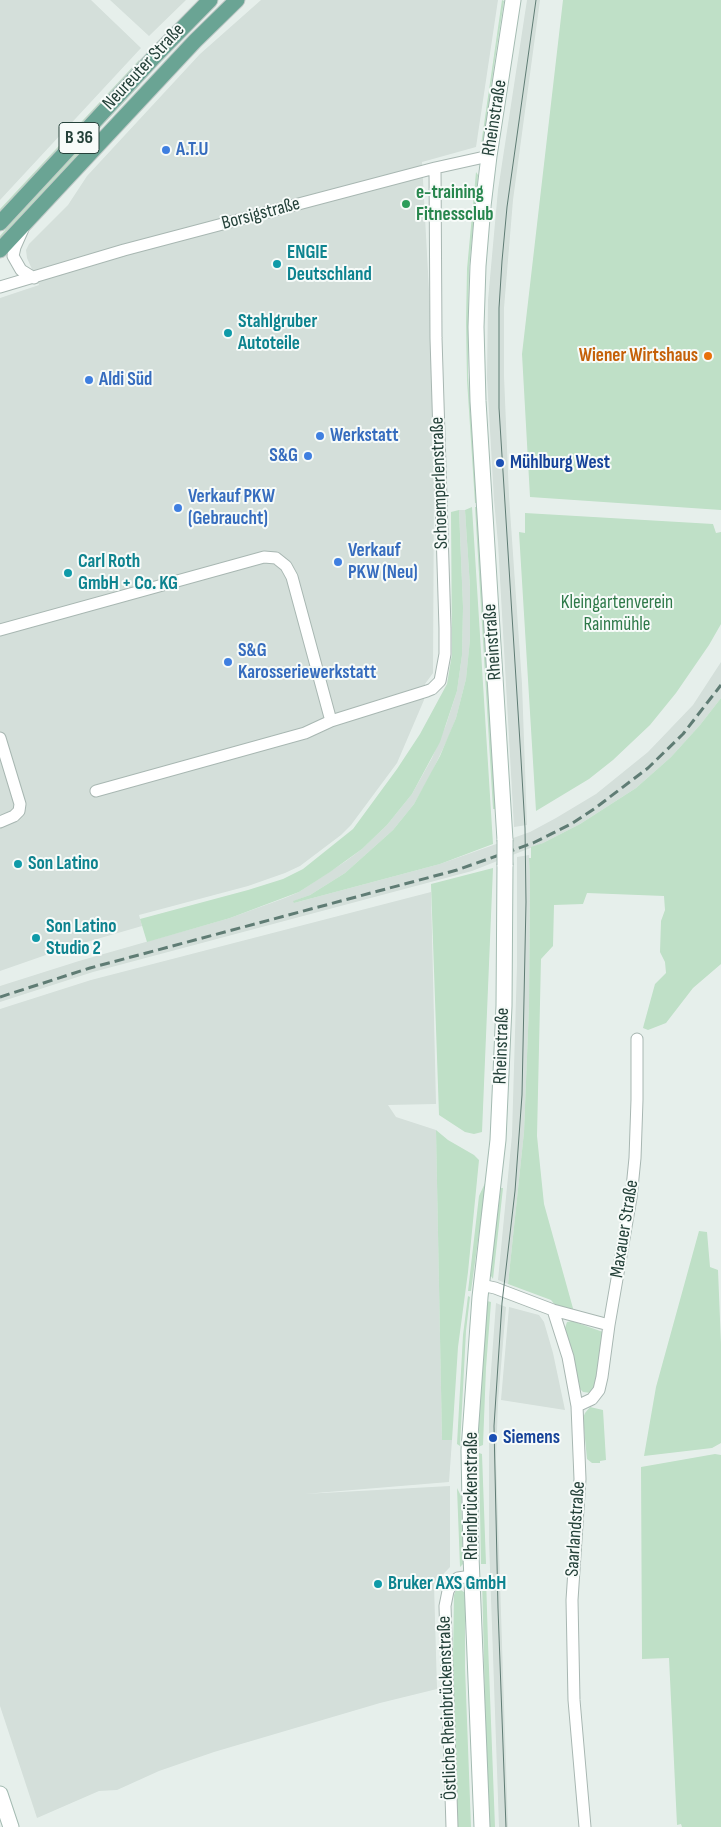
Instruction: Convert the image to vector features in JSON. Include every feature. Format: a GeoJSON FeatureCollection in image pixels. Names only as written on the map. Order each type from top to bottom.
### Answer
{"type":"FeatureCollection","features":[{"type":"Feature","properties":{"kind":"main road","name":"Neureuter Straße"},"geometry":{"type":"LineString","coordinates":[[0,223],[210,0]]}},
{"type":"Feature","properties":{"kind":"main road","name":"Neureuter Straße"},"geometry":{"type":"LineString","coordinates":[[0,250],[195,41],[238,0]]}},
{"type":"Feature","properties":{"kind":"main road","name":"Rheinstraße"},"geometry":{"type":"LineString","coordinates":[[481,1285],[498,1140],[504,997],[505,840],[478,392],[476,327],[478,266],[489,156],[513,0]]}},
{"type":"Feature","properties":{"kind":"main road","name":"Rheinbrückenstraße"},"geometry":{"type":"LineString","coordinates":[[481,1285],[469,1450],[482,1827]]}},
{"type":"Feature","properties":{"kind":"main road"},"geometry":{"type":"LineString","coordinates":[[0,1794],[11,1827]]}},
{"type":"Feature","properties":{"kind":"street","name":"Borsigstraße"},"geometry":{"type":"LineString","coordinates":[[0,287],[124,250],[435,168],[489,156]]}},
{"type":"Feature","properties":{"kind":"street","name":"Schoemperlenstraße"},"geometry":{"type":"LineString","coordinates":[[96,791],[305,733],[331,721],[427,692],[436,685],[441,676],[445,628],[436,338],[435,168]]}},
{"type":"Feature","properties":{"kind":"street"},"geometry":{"type":"LineString","coordinates":[[24,224],[13,256],[21,270],[34,278]]}},
{"type":"Feature","properties":{"kind":"street"},"geometry":{"type":"LineString","coordinates":[[0,630],[264,557],[276,558],[286,566],[292,578],[331,721]]}},
{"type":"Feature","properties":{"kind":"street"},"geometry":{"type":"LineString","coordinates":[[0,738],[20,804],[19,811],[14,816],[0,822]]}},
{"type":"Feature","properties":{"kind":"street","name":"Maxauer Straße"},"geometry":{"type":"LineString","coordinates":[[577,1412],[599,1390],[631,1198],[635,1158],[637,1039]]}},
{"type":"Feature","properties":{"kind":"street"},"geometry":{"type":"LineString","coordinates":[[481,1285],[495,1288],[553,1310],[609,1325]]}},
{"type":"Feature","properties":{"kind":"street","name":"Saarlandstraße"},"geometry":{"type":"LineString","coordinates":[[553,1310],[568,1357],[577,1412],[580,1480],[572,1600],[574,1700],[585,1827]]}},
{"type":"Feature","properties":{"kind":"street","name":"Östliche Rheinbrückenstraße"},"geometry":{"type":"LineString","coordinates":[[452,1827],[445,1606],[448,1591],[454,1582],[458,1578],[472,1576]]}},
{"type":"Feature","properties":{"kind":"shaded area"},"geometry":{"type":"Polygon","coordinates":[[[0,0],[91,0],[141,48],[0,200],[0,0]]]}},
{"type":"Feature","properties":{"kind":"shaded area"},"geometry":{"type":"Polygon","coordinates":[[[110,0],[186,0],[149,36],[110,0]]]}},
{"type":"Feature","properties":{"kind":"shaded area"},"geometry":{"type":"Polygon","coordinates":[[[261,0],[498,0],[476,147],[422,162],[430,309],[434,480],[433,673],[425,684],[424,700],[397,763],[351,825],[341,835],[300,866],[248,886],[139,915],[142,926],[66,948],[0,971],[0,298],[39,285],[27,258],[26,250],[29,244],[68,205],[87,176],[200,54],[261,0]]]}},
{"type":"Feature","properties":{"kind":"shaded area"},"geometry":{"type":"Polygon","coordinates":[[[527,0],[540,0],[513,200],[504,308],[504,376],[509,496],[522,684],[527,825],[514,827],[487,378],[488,300],[498,190],[527,0]]]}},
{"type":"Feature","properties":{"kind":"shaded area"},"geometry":{"type":"Polygon","coordinates":[[[459,510],[465,510],[470,587],[470,639],[466,679],[456,718],[448,738],[414,804],[393,830],[345,873],[310,895],[294,901],[294,903],[440,864],[530,832],[556,818],[596,794],[648,752],[693,705],[721,662],[721,698],[671,757],[636,788],[580,824],[543,843],[472,871],[93,972],[0,1002],[0,986],[79,961],[230,918],[299,892],[362,849],[387,825],[412,794],[432,758],[446,725],[457,691],[462,655],[463,607],[459,510]]]}},
{"type":"Feature","properties":{"kind":"shaded area"},"geometry":{"type":"Polygon","coordinates":[[[529,855],[529,1006],[524,1132],[508,1284],[498,1280],[512,1135],[517,965],[517,857],[529,855]]]}},
{"type":"Feature","properties":{"kind":"shaded area"},"geometry":{"type":"Polygon","coordinates":[[[431,892],[436,1104],[388,1105],[396,1117],[436,1130],[442,1440],[452,1440],[449,1482],[304,1494],[450,1486],[450,1567],[434,1584],[437,1689],[380,1703],[214,1752],[159,1771],[117,1790],[99,1791],[37,1818],[0,1706],[0,1009],[91,980],[431,892]]]}},
{"type":"Feature","properties":{"kind":"shaded area"},"geometry":{"type":"Polygon","coordinates":[[[496,1303],[506,1307],[498,1402],[496,1460],[508,1827],[499,1827],[489,1541],[489,1398],[496,1303]]]}},
{"type":"Feature","properties":{"kind":"shaded area"},"geometry":{"type":"Polygon","coordinates":[[[509,1307],[539,1315],[544,1322],[553,1353],[565,1410],[501,1400],[509,1307]]]}},
{"type":"Feature","properties":{"kind":"green space"},"geometry":{"type":"Polygon","coordinates":[[[502,0],[504,1],[483,144],[481,145],[502,0]]]}},
{"type":"Feature","properties":{"kind":"green space"},"geometry":{"type":"Polygon","coordinates":[[[563,0],[721,0],[721,510],[530,497],[522,354],[563,0]]]}},
{"type":"Feature","properties":{"kind":"green space"},"geometry":{"type":"Polygon","coordinates":[[[139,60],[139,63],[0,214],[0,209],[139,60]]]}},
{"type":"Feature","properties":{"kind":"green space"},"geometry":{"type":"Polygon","coordinates":[[[138,83],[140,85],[101,127],[85,149],[0,242],[0,236],[8,223],[138,83]]]}},
{"type":"Feature","properties":{"kind":"green space"},"geometry":{"type":"Polygon","coordinates":[[[476,172],[478,175],[469,269],[468,320],[468,375],[477,503],[475,503],[467,380],[466,323],[467,269],[476,172]]]}},
{"type":"Feature","properties":{"kind":"green space"},"geometry":{"type":"Polygon","coordinates":[[[472,507],[493,844],[440,864],[294,903],[293,901],[310,895],[345,873],[393,830],[414,804],[440,756],[456,718],[466,679],[470,639],[470,587],[465,510],[472,507]]]}},
{"type":"Feature","properties":{"kind":"green space"},"geometry":{"type":"Polygon","coordinates":[[[475,507],[478,507],[496,809],[493,809],[475,507]]]}},
{"type":"Feature","properties":{"kind":"green space"},"geometry":{"type":"Polygon","coordinates":[[[459,510],[463,607],[462,655],[457,691],[440,742],[412,794],[387,825],[362,849],[299,892],[230,918],[147,942],[140,919],[248,890],[283,879],[303,869],[353,829],[397,769],[420,734],[447,684],[452,654],[451,512],[459,510]]]}},
{"type":"Feature","properties":{"kind":"green space","name":"Kleingartenverein Rainmühle"},"geometry":{"type":"Polygon","coordinates":[[[525,513],[713,524],[716,533],[721,532],[721,624],[709,645],[676,693],[650,725],[613,760],[589,779],[536,811],[519,532],[525,533],[525,513]]]}},
{"type":"Feature","properties":{"kind":"green space"},"geometry":{"type":"Polygon","coordinates":[[[721,698],[721,964],[693,988],[666,1023],[648,1030],[643,1028],[655,984],[666,973],[665,962],[660,952],[661,921],[665,910],[664,896],[587,893],[583,904],[554,905],[553,946],[541,959],[537,1136],[544,1204],[574,1312],[555,1305],[551,1300],[508,1284],[524,1132],[529,1006],[529,858],[531,858],[531,847],[580,824],[636,788],[671,757],[721,698]]]}},
{"type":"Feature","properties":{"kind":"green space"},"geometry":{"type":"Polygon","coordinates":[[[493,868],[482,1132],[474,1134],[465,1132],[439,1115],[431,884],[493,868]]]}},
{"type":"Feature","properties":{"kind":"green space"},"geometry":{"type":"Polygon","coordinates":[[[436,1130],[479,1160],[468,1272],[458,1347],[452,1440],[442,1440],[436,1130]]]}},
{"type":"Feature","properties":{"kind":"green space"},"geometry":{"type":"Polygon","coordinates":[[[486,1181],[471,1291],[468,1291],[479,1196],[486,1181]]]}},
{"type":"Feature","properties":{"kind":"green space"},"geometry":{"type":"Polygon","coordinates":[[[501,1188],[503,1188],[493,1279],[490,1270],[501,1188]]]}},
{"type":"Feature","properties":{"kind":"green space"},"geometry":{"type":"Polygon","coordinates":[[[699,1231],[707,1232],[710,1267],[718,1270],[721,1344],[721,1443],[712,1448],[644,1456],[656,1387],[699,1231]]]}},
{"type":"Feature","properties":{"kind":"green space"},"geometry":{"type":"Polygon","coordinates":[[[468,1296],[470,1297],[466,1331],[460,1446],[457,1444],[463,1335],[468,1296]]]}},
{"type":"Feature","properties":{"kind":"green space"},"geometry":{"type":"Polygon","coordinates":[[[487,1301],[491,1302],[483,1445],[478,1447],[479,1416],[487,1301]]]}},
{"type":"Feature","properties":{"kind":"green space"},"geometry":{"type":"Polygon","coordinates":[[[572,1321],[603,1332],[596,1386],[591,1393],[583,1392],[579,1388],[565,1328],[567,1322],[572,1321]]]}},
{"type":"Feature","properties":{"kind":"green space"},"geometry":{"type":"Polygon","coordinates":[[[590,1407],[603,1410],[606,1460],[600,1461],[600,1463],[592,1463],[587,1459],[583,1418],[590,1407]]]}},
{"type":"Feature","properties":{"kind":"green space"},"geometry":{"type":"Polygon","coordinates":[[[479,1453],[482,1454],[486,1564],[481,1564],[479,1453]]]}},
{"type":"Feature","properties":{"kind":"green space"},"geometry":{"type":"Polygon","coordinates":[[[715,1454],[721,1455],[721,1827],[682,1827],[681,1824],[677,1825],[669,1658],[642,1659],[641,1467],[715,1454]]]}},
{"type":"Feature","properties":{"kind":"green space"},"geometry":{"type":"Polygon","coordinates":[[[457,1488],[461,1496],[463,1564],[460,1567],[457,1488]]]}},
{"type":"Feature","properties":{"kind":"green space"},"geometry":{"type":"Polygon","coordinates":[[[486,1577],[495,1827],[488,1827],[482,1578],[486,1577]]]}},
{"type":"Feature","properties":{"kind":"green space"},"geometry":{"type":"Polygon","coordinates":[[[459,1589],[469,1599],[470,1618],[465,1622],[465,1667],[471,1827],[455,1827],[452,1729],[454,1595],[456,1590],[459,1589]]]}},
{"type":"Feature","properties":{"kind":"tram line"},"geometry":{"type":"LineString","coordinates":[[506,1827],[494,1426],[502,1303],[515,1191],[522,1095],[526,902],[525,828],[499,408],[499,308],[507,207],[536,0]]}},
{"type":"Feature","properties":{"kind":"railway"},"geometry":{"type":"LineString","coordinates":[[0,997],[90,968],[457,870],[533,843],[571,824],[648,768],[683,734],[721,685]]}},
{"type":"Feature","properties":{"kind":"place","name":"A.T.U"},"geometry":{"type":"Point","coordinates":[166,150]}},
{"type":"Feature","properties":{"kind":"place","name":"e-training Fitnessclub"},"geometry":{"type":"Point","coordinates":[406,204]}},
{"type":"Feature","properties":{"kind":"place","name":"ENGIE Deutschland"},"geometry":{"type":"Point","coordinates":[277,264]}},
{"type":"Feature","properties":{"kind":"place","name":"Stahlgruber Autoteile"},"geometry":{"type":"Point","coordinates":[228,333]}},
{"type":"Feature","properties":{"kind":"place","name":"Wiener Wirtshaus"},"geometry":{"type":"Point","coordinates":[708,356]}},
{"type":"Feature","properties":{"kind":"place","name":"Aldi Süd"},"geometry":{"type":"Point","coordinates":[89,380]}},
{"type":"Feature","properties":{"kind":"place","name":"Werkstatt"},"geometry":{"type":"Point","coordinates":[320,436]}},
{"type":"Feature","properties":{"kind":"place","name":"S&G"},"geometry":{"type":"Point","coordinates":[308,456]}},
{"type":"Feature","properties":{"kind":"place","name":"Mühlburg West"},"geometry":{"type":"Point","coordinates":[500,463]}},
{"type":"Feature","properties":{"kind":"place","name":"Verkauf PKW (Gebraucht)"},"geometry":{"type":"Point","coordinates":[178,508]}},
{"type":"Feature","properties":{"kind":"place","name":"Verkauf PKW (Neu)"},"geometry":{"type":"Point","coordinates":[338,562]}},
{"type":"Feature","properties":{"kind":"place","name":"Carl Roth GmbH + Co. KG"},"geometry":{"type":"Point","coordinates":[68,573]}},
{"type":"Feature","properties":{"kind":"place","name":"S&G Karosseriewerkstatt"},"geometry":{"type":"Point","coordinates":[228,662]}},
{"type":"Feature","properties":{"kind":"place","name":"Son Latino"},"geometry":{"type":"Point","coordinates":[18,864]}},
{"type":"Feature","properties":{"kind":"place","name":"Son Latino Studio 2"},"geometry":{"type":"Point","coordinates":[36,938]}},
{"type":"Feature","properties":{"kind":"place","name":"Siemens"},"geometry":{"type":"Point","coordinates":[493,1438]}},
{"type":"Feature","properties":{"kind":"place","name":"Bruker AXS GmbH"},"geometry":{"type":"Point","coordinates":[378,1584]}}]}
